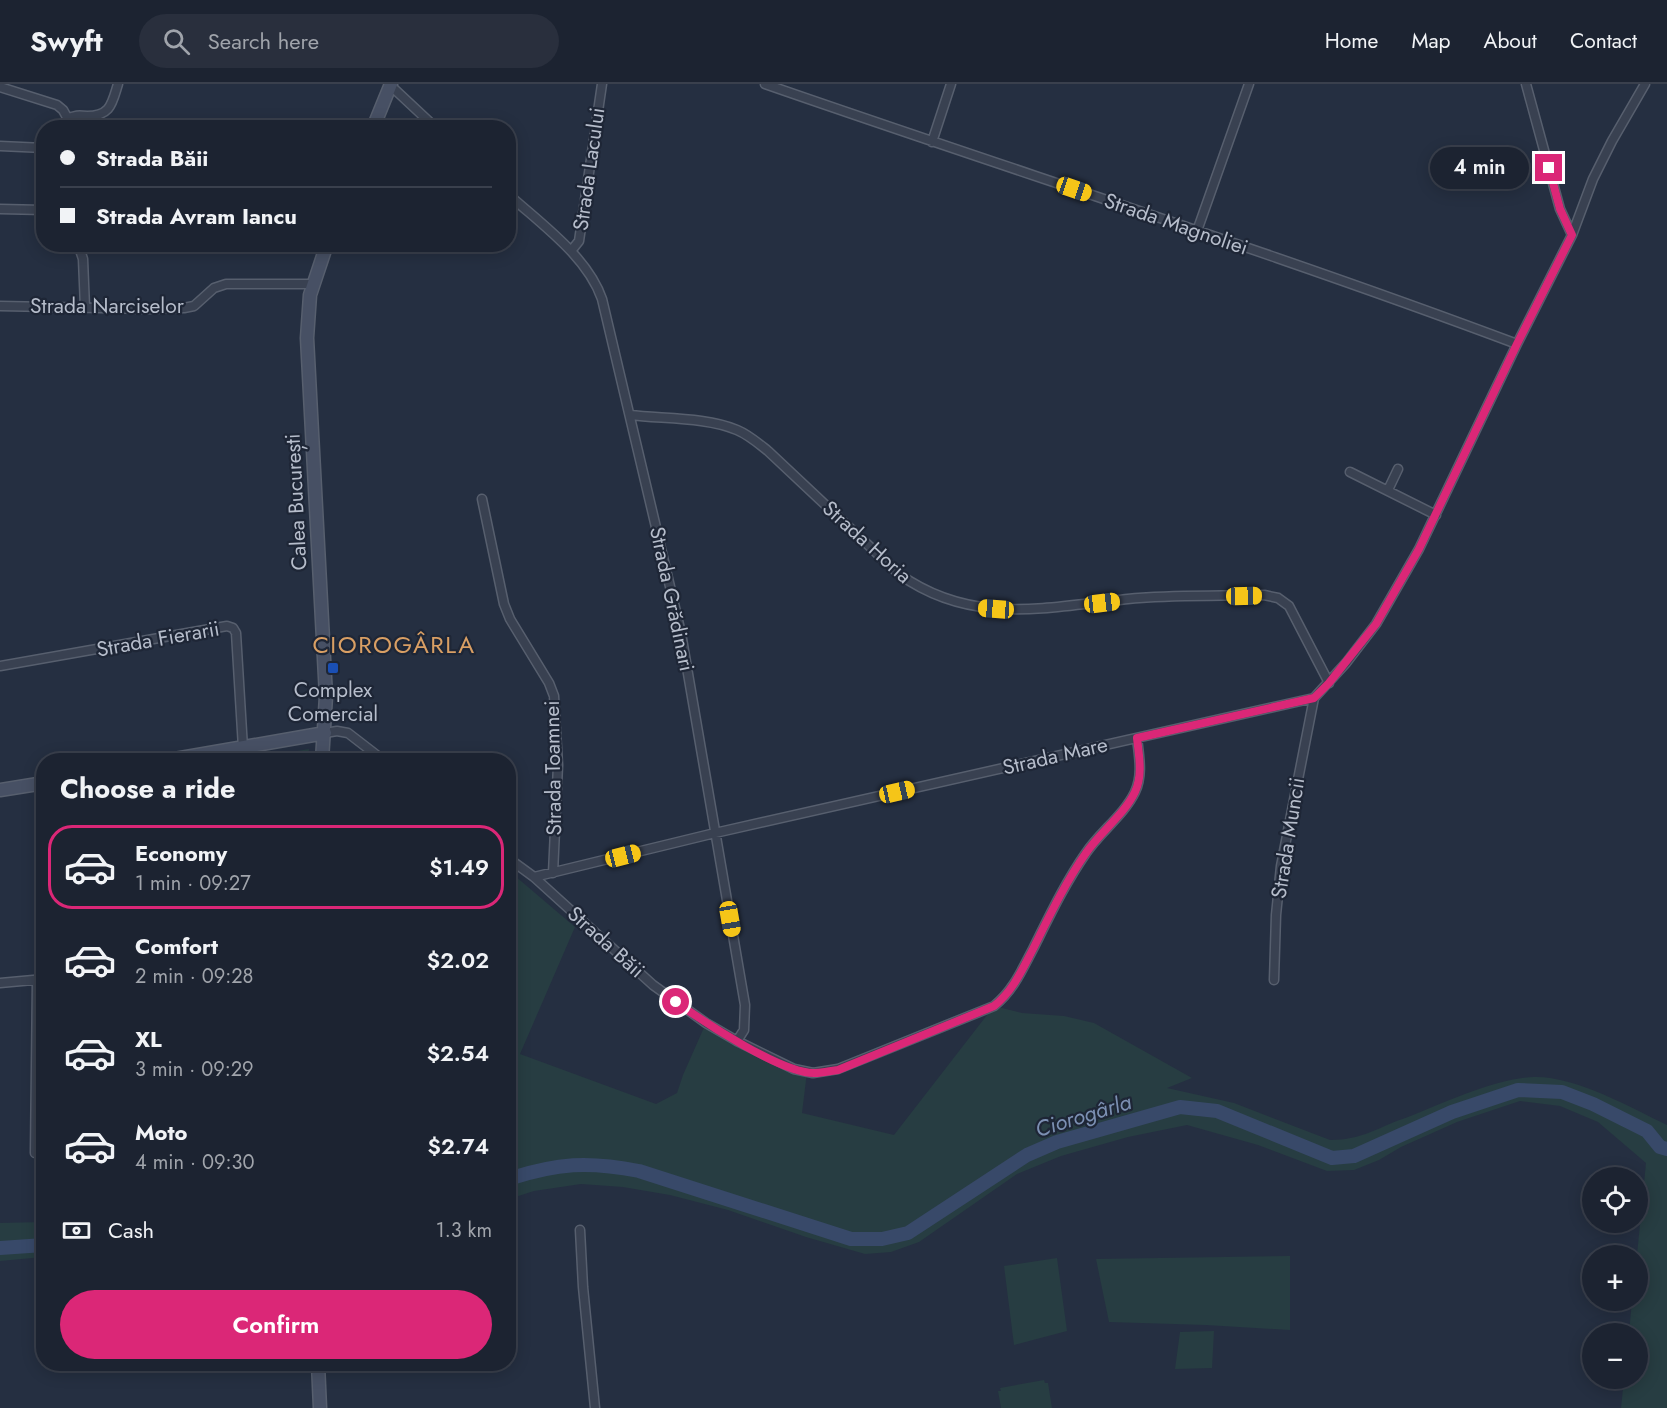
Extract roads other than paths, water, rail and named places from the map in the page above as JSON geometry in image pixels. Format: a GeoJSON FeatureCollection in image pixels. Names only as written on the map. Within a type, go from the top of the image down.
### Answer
{"type":"FeatureCollection","features":[{"type":"Feature","properties":{"kind":"main road"},"geometry":{"type":"LineString","coordinates":[[376,120],[391,85]]}},
{"type":"Feature","properties":{"kind":"main road","name":"Calea București"},"geometry":{"type":"LineString","coordinates":[[323,753],[326,696],[307,338],[313,284],[324,252]]}},
{"type":"Feature","properties":{"kind":"main road"},"geometry":{"type":"LineString","coordinates":[[212,753],[325,733]]}},
{"type":"Feature","properties":{"kind":"main road"},"geometry":{"type":"LineString","coordinates":[[0,790],[36,784]]}},
{"type":"Feature","properties":{"kind":"main road"},"geometry":{"type":"LineString","coordinates":[[318,1371],[320,1408]]}},
{"type":"Feature","properties":{"kind":"street"},"geometry":{"type":"LineString","coordinates":[[70,120],[77,115],[100,115],[108,110],[118,84]]}},
{"type":"Feature","properties":{"kind":"street","name":"Strada Lacului"},"geometry":{"type":"LineString","coordinates":[[571,251],[579,241],[602,84]]}},
{"type":"Feature","properties":{"kind":"street","name":"Strada Magnoliei"},"geometry":{"type":"LineString","coordinates":[[765,84],[1197,231],[1517,344]]}},
{"type":"Feature","properties":{"kind":"street"},"geometry":{"type":"LineString","coordinates":[[932,142],[951,84]]}},
{"type":"Feature","properties":{"kind":"street"},"geometry":{"type":"LineString","coordinates":[[1197,231],[1249,84]]}},
{"type":"Feature","properties":{"kind":"street"},"geometry":{"type":"LineString","coordinates":[[1526,84],[1560,209],[1572,235]]}},
{"type":"Feature","properties":{"kind":"street"},"geometry":{"type":"LineString","coordinates":[[1314,698],[1329,683],[1376,624],[1397,589],[1436,515],[1517,344],[1572,235],[1593,179],[1607,150],[1645,84]]}},
{"type":"Feature","properties":{"kind":"street"},"geometry":{"type":"LineString","coordinates":[[391,85],[428,120]]}},
{"type":"Feature","properties":{"kind":"street"},"geometry":{"type":"LineString","coordinates":[[0,87],[57,105],[63,110],[65,120]]}},
{"type":"Feature","properties":{"kind":"street"},"geometry":{"type":"LineString","coordinates":[[0,146],[36,148]]}},
{"type":"Feature","properties":{"kind":"street","name":"Strada Grădinari"},"geometry":{"type":"LineString","coordinates":[[516,201],[571,251],[586,267],[598,287],[681,633],[745,1005],[744,1030],[737,1041]]}},
{"type":"Feature","properties":{"kind":"street"},"geometry":{"type":"LineString","coordinates":[[0,209],[36,210]]}},
{"type":"Feature","properties":{"kind":"street"},"geometry":{"type":"LineString","coordinates":[[80,252],[85,308]]}},
{"type":"Feature","properties":{"kind":"street","name":"Strada Narciselor"},"geometry":{"type":"LineString","coordinates":[[0,306],[183,308],[194,306],[214,288],[226,284],[313,284]]}},
{"type":"Feature","properties":{"kind":"street","name":"Strada Horia"},"geometry":{"type":"LineString","coordinates":[[630,416],[714,423],[733,428],[746,435],[768,451],[899,574],[924,590],[955,603],[974,607],[1017,609],[1066,607],[1166,597],[1264,595],[1278,598],[1289,606],[1329,683]]}},
{"type":"Feature","properties":{"kind":"street"},"geometry":{"type":"LineString","coordinates":[[1388,490],[1398,469]]}},
{"type":"Feature","properties":{"kind":"street"},"geometry":{"type":"LineString","coordinates":[[1350,472],[1436,515]]}},
{"type":"Feature","properties":{"kind":"street","name":"Strada Toamnei"},"geometry":{"type":"LineString","coordinates":[[482,499],[504,604],[515,628],[549,683],[554,696],[558,765],[554,873]]}},
{"type":"Feature","properties":{"kind":"street","name":"Strada Fierarii"},"geometry":{"type":"LineString","coordinates":[[0,666],[230,627],[236,633],[243,748]]}},
{"type":"Feature","properties":{"kind":"street","name":"Strada Mare"},"geometry":{"type":"LineString","coordinates":[[534,878],[715,833],[1314,698]]}},
{"type":"Feature","properties":{"kind":"street","name":"Strada Muncii"},"geometry":{"type":"LineString","coordinates":[[1275,980],[1276,915],[1281,866],[1314,698]]}},
{"type":"Feature","properties":{"kind":"street"},"geometry":{"type":"LineString","coordinates":[[325,733],[337,730],[348,733],[374,753]]}},
{"type":"Feature","properties":{"kind":"street","name":"Strada Băii"},"geometry":{"type":"LineString","coordinates":[[516,864],[654,985],[701,1020],[794,1069],[813,1073],[838,1070],[994,1006],[1002,1000],[1020,974],[1086,852],[1135,792],[1140,779],[1137,738]]}},
{"type":"Feature","properties":{"kind":"street"},"geometry":{"type":"LineString","coordinates":[[0,983],[36,979]]}},
{"type":"Feature","properties":{"kind":"street"},"geometry":{"type":"LineString","coordinates":[[35,1153],[36,1118]]}},
{"type":"Feature","properties":{"kind":"street"},"geometry":{"type":"LineString","coordinates":[[580,1230],[583,1296],[595,1408]]}},
{"type":"Feature","properties":{"kind":"waterway","name":"Ciorogârla"},"geometry":{"type":"LineString","coordinates":[[516,1177],[573,1165],[604,1166],[639,1171],[851,1239],[882,1239],[908,1233],[1027,1155],[1057,1142],[1180,1107],[1217,1111],[1332,1158],[1354,1156],[1452,1112],[1518,1090],[1562,1092],[1593,1104],[1647,1131],[1660,1147],[1667,1149]]}},
{"type":"Feature","properties":{"kind":"waterway","name":"Ciorogârla"},"geometry":{"type":"LineString","coordinates":[[0,1248],[36,1246]]}},
{"type":"Feature","properties":{"kind":"place","name":"Complex Comercial"},"geometry":{"type":"Point","coordinates":[333,668]}},
{"type":"Feature","properties":{"kind":"district","name":"CIOROGÂRLA"},"geometry":{"type":"Point","coordinates":[394,644]}}]}
